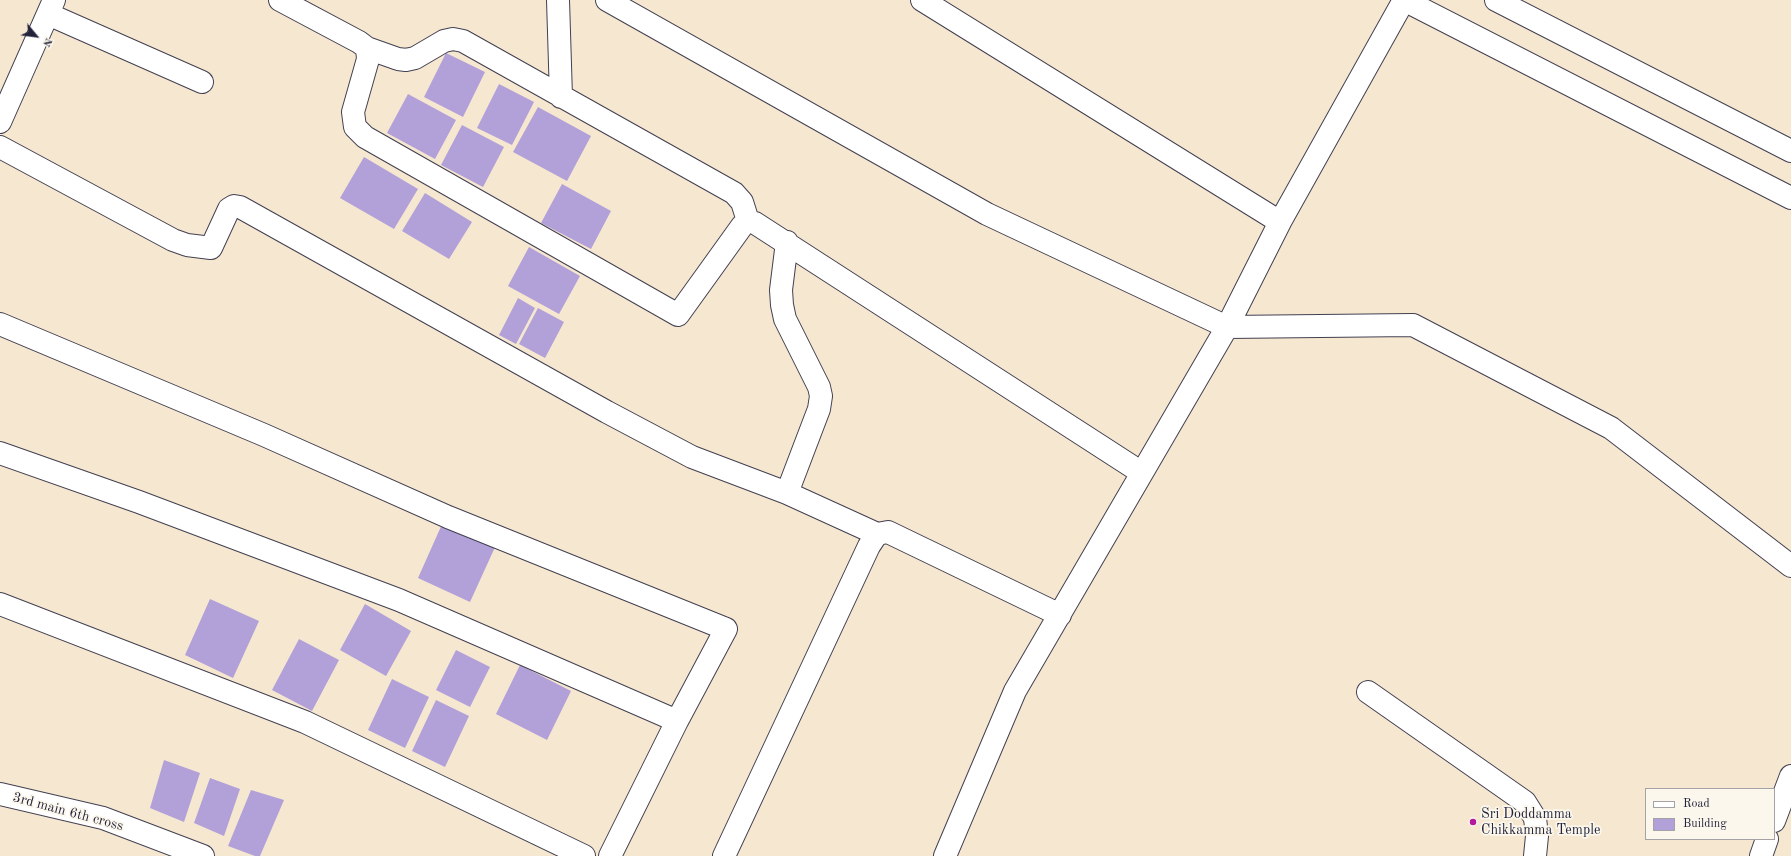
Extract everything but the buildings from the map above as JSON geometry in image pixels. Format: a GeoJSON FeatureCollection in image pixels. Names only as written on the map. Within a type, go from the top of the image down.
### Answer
{"type":"FeatureCollection","features":[{"type":"Feature","properties":{"kind":"street"},"geometry":{"type":"LineString","coordinates":[[280,0],[359,42],[367,48],[398,59],[406,60],[415,58],[444,42],[454,39],[458,40],[734,194],[742,202],[748,221]]}},
{"type":"Feature","properties":{"kind":"street"},"geometry":{"type":"LineString","coordinates":[[558,0],[561,97]]}},
{"type":"Feature","properties":{"kind":"street"},"geometry":{"type":"LineString","coordinates":[[607,0],[987,214],[1227,327],[1413,325],[1611,428],[1791,566]]}},
{"type":"Feature","properties":{"kind":"street"},"geometry":{"type":"LineString","coordinates":[[922,0],[1280,222]]}},
{"type":"Feature","properties":{"kind":"street"},"geometry":{"type":"LineString","coordinates":[[944,856],[1015,691],[1227,327],[1280,222],[1404,0],[1791,198]]}},
{"type":"Feature","properties":{"kind":"street"},"geometry":{"type":"LineString","coordinates":[[1496,0],[1791,150]]}},
{"type":"Feature","properties":{"kind":"street"},"geometry":{"type":"LineString","coordinates":[[0,122],[51,7],[202,82]]}},
{"type":"Feature","properties":{"kind":"street"},"geometry":{"type":"LineString","coordinates":[[367,48],[368,59],[353,112],[355,126],[365,137],[678,315],[742,226],[748,221]]}},
{"type":"Feature","properties":{"kind":"street"},"geometry":{"type":"LineString","coordinates":[[0,147],[173,240],[187,245],[212,248],[229,209],[234,206],[240,207],[600,408],[692,457],[787,494],[877,534],[888,532],[1060,615]]}},
{"type":"Feature","properties":{"kind":"street"},"geometry":{"type":"LineString","coordinates":[[748,221],[755,223],[787,242],[1142,473]]}},
{"type":"Feature","properties":{"kind":"street"},"geometry":{"type":"LineString","coordinates":[[787,242],[781,290],[782,305],[786,319],[819,387],[821,396],[819,408],[787,494]]}},
{"type":"Feature","properties":{"kind":"street"},"geometry":{"type":"LineString","coordinates":[[0,324],[264,435],[448,516],[726,629],[677,721],[610,856]]}},
{"type":"Feature","properties":{"kind":"street"},"geometry":{"type":"LineString","coordinates":[[0,453],[139,502],[400,600],[677,721]]}},
{"type":"Feature","properties":{"kind":"street"},"geometry":{"type":"LineString","coordinates":[[724,856],[869,546],[877,534]]}},
{"type":"Feature","properties":{"kind":"street"},"geometry":{"type":"LineString","coordinates":[[0,604],[304,722],[584,856]]}},
{"type":"Feature","properties":{"kind":"street"},"geometry":{"type":"LineString","coordinates":[[1368,692],[1526,802],[1535,818],[1537,836],[1535,856]]}},
{"type":"Feature","properties":{"kind":"street"},"geometry":{"type":"LineString","coordinates":[[1775,818],[1791,776]]}},
{"type":"Feature","properties":{"kind":"street","name":"3rd main 6th cross"},"geometry":{"type":"LineString","coordinates":[[0,794],[102,818],[203,856]]}},
{"type":"Feature","properties":{"kind":"street"},"geometry":{"type":"LineString","coordinates":[[1761,856],[1767,840]]}},
{"type":"Feature","properties":{"kind":"place","name":"Sri Doddamma Chikkamma Temple"},"geometry":{"type":"Point","coordinates":[1473,822]}}]}
